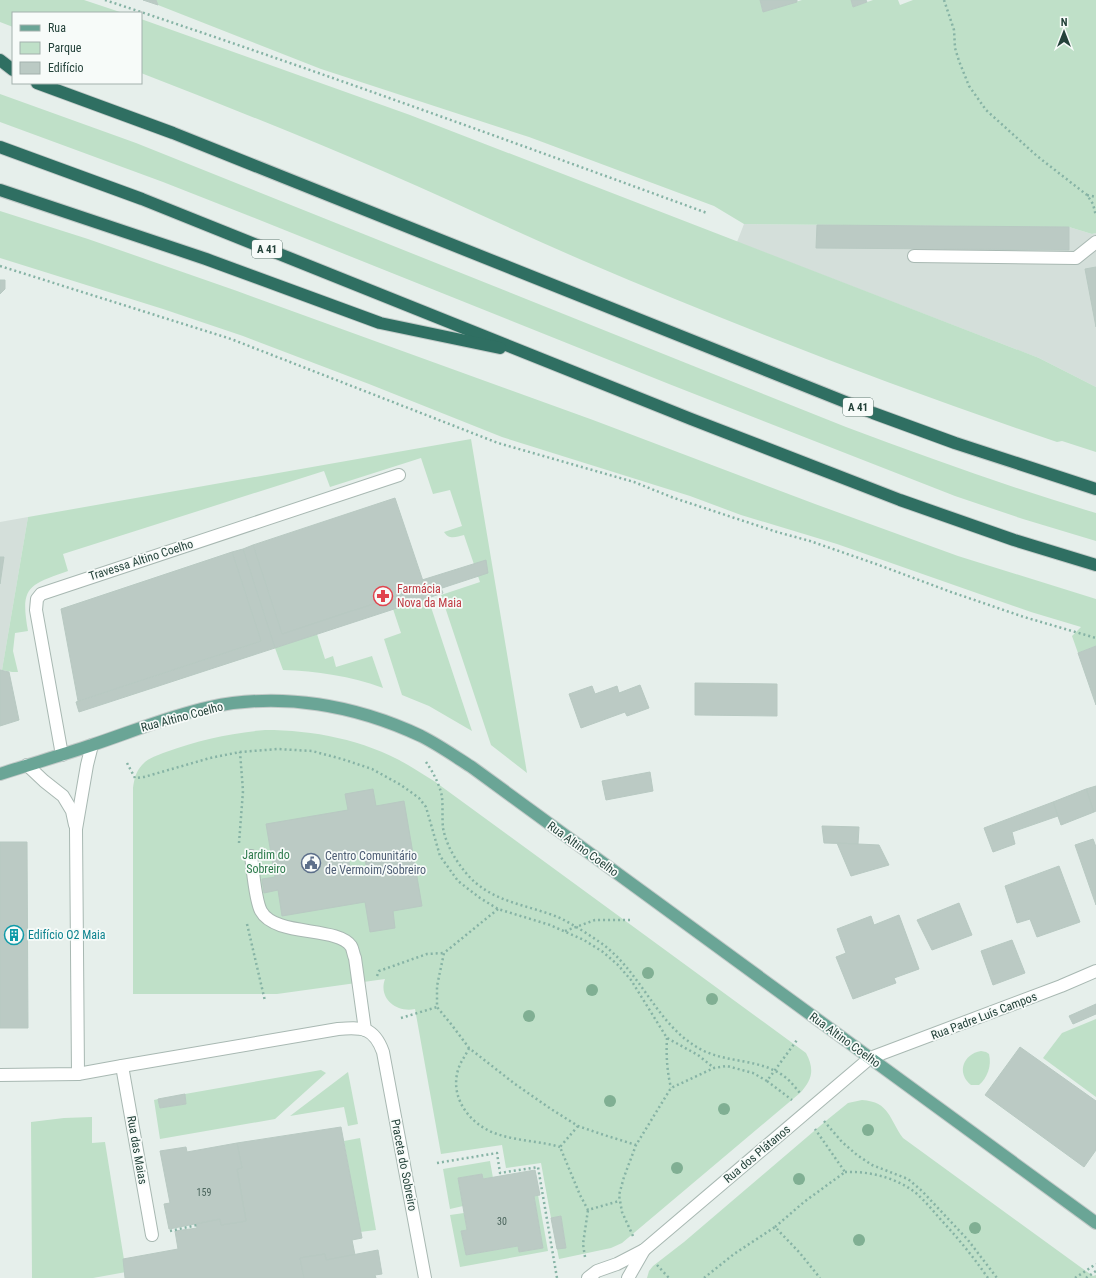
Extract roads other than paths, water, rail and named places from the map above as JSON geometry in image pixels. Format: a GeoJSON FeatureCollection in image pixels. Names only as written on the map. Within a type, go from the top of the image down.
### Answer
{"type":"FeatureCollection","features":[{"type":"Feature","properties":{"kind":"highway"},"geometry":{"type":"LineString","coordinates":[[0,60],[12,69]]}},
{"type":"Feature","properties":{"kind":"highway"},"geometry":{"type":"LineString","coordinates":[[0,70],[12,75]]}},
{"type":"Feature","properties":{"kind":"highway","name":"A 41"},"geometry":{"type":"LineString","coordinates":[[40,84],[180,136],[873,413],[955,443],[1096,489]]}},
{"type":"Feature","properties":{"kind":"highway","name":"A 41"},"geometry":{"type":"LineString","coordinates":[[0,147],[142,199],[720,431],[900,500],[1014,540],[1096,565]]}},
{"type":"Feature","properties":{"kind":"highway"},"geometry":{"type":"LineString","coordinates":[[0,190],[206,259],[380,322],[533,355]]}},
{"type":"Feature","properties":{"kind":"main road","name":"Rua Altino Coelho"},"geometry":{"type":"LineString","coordinates":[[0,774],[62,755],[163,720],[209,707],[280,701],[334,706],[366,714],[395,725],[423,737],[472,768],[1096,1223]]}},
{"type":"Feature","properties":{"kind":"street"},"geometry":{"type":"LineString","coordinates":[[914,256],[1076,258],[1096,242]]}},
{"type":"Feature","properties":{"kind":"street","name":"Travessa Altino Coelho"},"geometry":{"type":"LineString","coordinates":[[62,755],[36,610],[37,599],[40,594],[399,475]]}},
{"type":"Feature","properties":{"kind":"street"},"geometry":{"type":"LineString","coordinates":[[78,1074],[76,829],[92,745]]}},
{"type":"Feature","properties":{"kind":"street"},"geometry":{"type":"LineString","coordinates":[[27,765],[63,796],[72,812],[76,829]]}},
{"type":"Feature","properties":{"kind":"street"},"geometry":{"type":"LineString","coordinates":[[0,1075],[78,1074],[338,1029],[357,1028],[366,1030],[355,958],[351,947],[345,940],[275,923],[266,917],[260,910],[251,856]]}},
{"type":"Feature","properties":{"kind":"street","name":"Rua Padre Luís Campos"},"geometry":{"type":"LineString","coordinates":[[870,1058],[1054,989],[1096,971]]}},
{"type":"Feature","properties":{"kind":"street","name":"Praceta do Sobreiro"},"geometry":{"type":"LineString","coordinates":[[366,1030],[379,1041],[383,1052],[425,1278]]}},
{"type":"Feature","properties":{"kind":"street","name":"Rua dos Plátanos"},"geometry":{"type":"LineString","coordinates":[[588,1278],[597,1271],[617,1264],[644,1250],[870,1058]]}},
{"type":"Feature","properties":{"kind":"street","name":"Rua das Maias"},"geometry":{"type":"LineString","coordinates":[[122,1066],[152,1235]]}},
{"type":"Feature","properties":{"kind":"street","name":"Rua dos Plátanos"},"geometry":{"type":"LineString","coordinates":[[628,1278],[644,1250]]}},
{"type":"Feature","properties":{"kind":"place","name":"Farmácia Nova da Maia"},"geometry":{"type":"Point","coordinates":[383,596]}},
{"type":"Feature","properties":{"kind":"place","name":"Centro Comunitário de Vermoim/Sobreiro"},"geometry":{"type":"Point","coordinates":[311,863]}},
{"type":"Feature","properties":{"kind":"place","name":"Edifício O2 Maia"},"geometry":{"type":"Point","coordinates":[14,935]}},
{"type":"Feature","properties":{"kind":"park label","name":"Jardim do Sobreiro"},"geometry":{"type":"Point","coordinates":[266,862]}}]}
